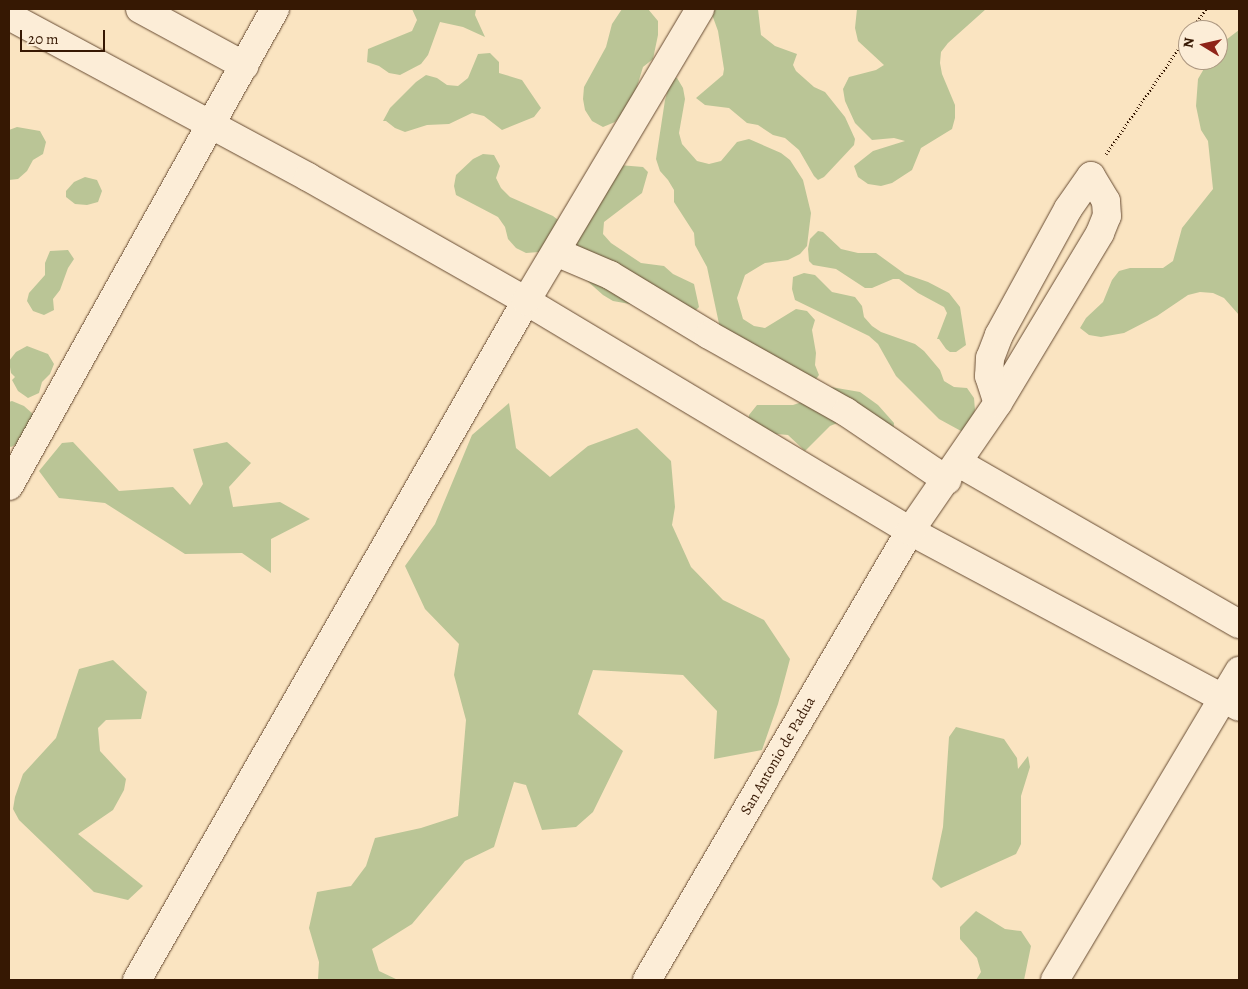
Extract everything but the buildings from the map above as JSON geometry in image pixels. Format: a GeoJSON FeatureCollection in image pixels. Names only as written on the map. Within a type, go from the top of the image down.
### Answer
{"type":"FeatureCollection","features":[{"type":"Feature","properties":{"kind":"street"},"geometry":{"type":"LineString","coordinates":[[140,9],[245,66]]}},
{"type":"Feature","properties":{"kind":"street"},"geometry":{"type":"LineString","coordinates":[[9,486],[276,9]]}},
{"type":"Feature","properties":{"kind":"street"},"geometry":{"type":"LineString","coordinates":[[137,980],[526,302],[700,9]]}},
{"type":"Feature","properties":{"kind":"street"},"geometry":{"type":"LineString","coordinates":[[9,16],[308,177],[526,302],[910,531],[1231,703]]}},
{"type":"Feature","properties":{"kind":"street"},"geometry":{"type":"LineString","coordinates":[[998,403],[990,376],[990,358],[999,335],[1068,209],[1091,176]]}},
{"type":"Feature","properties":{"kind":"street","name":"San Antonio de Padua"},"geometry":{"type":"LineString","coordinates":[[647,980],[910,531],[953,472],[998,403],[1100,233],[1107,216],[1106,201],[1091,176]]}},
{"type":"Feature","properties":{"kind":"street"},"geometry":{"type":"LineString","coordinates":[[556,252],[610,275],[710,335],[953,472],[1239,624]]}},
{"type":"Feature","properties":{"kind":"street"},"geometry":{"type":"LineString","coordinates":[[1055,980],[1231,703],[1239,671]]}},
{"type":"Feature","properties":{"kind":"path"},"geometry":{"type":"LineString","coordinates":[[1198,20],[1206,9]]}},
{"type":"Feature","properties":{"kind":"path"},"geometry":{"type":"LineString","coordinates":[[1091,176],[1178,50]]}},
{"type":"Feature","properties":{"kind":"green space"},"geometry":{"type":"Polygon","coordinates":[[[412,9],[476,9],[475,15],[485,37],[463,27],[440,22],[428,55],[421,64],[400,75],[389,73],[379,66],[367,62],[368,49],[412,31],[417,20],[412,9]]]}},
{"type":"Feature","properties":{"kind":"green space"},"geometry":{"type":"Polygon","coordinates":[[[622,9],[648,9],[658,21],[658,35],[653,59],[643,67],[632,103],[615,122],[603,127],[592,121],[585,110],[583,99],[584,87],[606,47],[612,24],[622,9]]]}},
{"type":"Feature","properties":{"kind":"green space"},"geometry":{"type":"Polygon","coordinates":[[[710,9],[758,9],[761,35],[775,46],[797,54],[793,65],[796,71],[814,87],[825,92],[845,117],[855,139],[854,145],[824,177],[818,180],[814,176],[799,150],[785,138],[773,135],[758,125],[747,123],[729,108],[705,105],[696,98],[723,75],[724,69],[718,31],[710,9]]]}},
{"type":"Feature","properties":{"kind":"green space"},"geometry":{"type":"Polygon","coordinates":[[[857,9],[986,9],[948,43],[941,52],[942,74],[955,105],[955,118],[952,129],[921,148],[912,170],[892,183],[881,186],[868,184],[858,177],[854,166],[873,151],[905,141],[894,138],[872,140],[855,123],[845,101],[843,89],[849,77],[876,70],[884,65],[858,41],[855,28],[857,9]]]}},
{"type":"Feature","properties":{"kind":"green space"},"geometry":{"type":"Polygon","coordinates":[[[1239,30],[1239,315],[1224,298],[1213,293],[1200,292],[1188,295],[1157,316],[1124,333],[1101,337],[1089,335],[1080,328],[1086,318],[1103,302],[1112,280],[1119,271],[1130,268],[1163,268],[1173,261],[1182,228],[1213,189],[1208,141],[1201,130],[1196,106],[1198,79],[1203,70],[1228,70],[1228,38],[1239,30]]]}},
{"type":"Feature","properties":{"kind":"green space"},"geometry":{"type":"Polygon","coordinates":[[[490,53],[499,62],[499,73],[522,80],[541,108],[534,117],[502,130],[484,116],[472,113],[449,124],[427,125],[405,132],[383,121],[390,108],[416,82],[426,75],[437,78],[447,85],[458,86],[468,78],[478,54],[490,53]]]}},
{"type":"Feature","properties":{"kind":"green space"},"geometry":{"type":"Polygon","coordinates":[[[672,76],[677,78],[683,88],[685,99],[679,133],[682,144],[697,161],[709,164],[721,161],[737,142],[749,139],[781,153],[790,160],[803,180],[811,213],[807,246],[800,254],[788,260],[765,263],[745,275],[737,298],[743,319],[754,326],[765,328],[796,309],[807,311],[815,320],[812,330],[816,353],[815,365],[819,375],[813,383],[722,338],[707,267],[695,245],[694,233],[674,202],[674,190],[660,171],[656,159],[665,100],[672,76]]]}},
{"type":"Feature","properties":{"kind":"green space"},"geometry":{"type":"Polygon","coordinates":[[[17,127],[40,131],[46,142],[43,154],[33,160],[27,171],[18,179],[9,180],[9,130],[17,127]]]}},
{"type":"Feature","properties":{"kind":"green space"},"geometry":{"type":"Polygon","coordinates":[[[483,154],[494,155],[500,166],[496,178],[501,188],[510,197],[553,216],[562,223],[539,252],[526,253],[516,248],[508,239],[505,227],[498,217],[456,195],[454,186],[456,175],[473,159],[483,154]]]}},
{"type":"Feature","properties":{"kind":"green space"},"geometry":{"type":"Polygon","coordinates":[[[619,165],[643,167],[648,172],[642,193],[604,222],[603,234],[611,243],[641,263],[664,266],[673,274],[694,284],[699,307],[691,315],[613,301],[585,279],[572,244],[619,165]]]}},
{"type":"Feature","properties":{"kind":"green space"},"geometry":{"type":"Polygon","coordinates":[[[85,177],[97,180],[102,191],[98,202],[87,205],[75,204],[66,197],[66,191],[74,182],[85,177]]]}},
{"type":"Feature","properties":{"kind":"green space"},"geometry":{"type":"Polygon","coordinates":[[[818,231],[823,232],[841,249],[858,253],[876,253],[905,274],[928,282],[949,293],[960,307],[966,345],[956,352],[950,352],[946,349],[937,339],[947,313],[944,307],[918,293],[899,279],[893,279],[872,288],[865,288],[836,269],[813,265],[809,261],[808,249],[810,239],[818,231]]]}},
{"type":"Feature","properties":{"kind":"green space"},"geometry":{"type":"Polygon","coordinates":[[[68,250],[74,259],[68,268],[60,290],[53,299],[54,310],[44,315],[33,311],[27,301],[29,293],[45,275],[45,263],[50,251],[68,250]]]}},
{"type":"Feature","properties":{"kind":"green space"},"geometry":{"type":"Polygon","coordinates":[[[804,273],[815,275],[832,292],[855,297],[862,306],[864,317],[872,326],[881,332],[915,344],[924,351],[940,370],[944,381],[954,387],[967,388],[974,398],[975,410],[971,427],[961,431],[939,419],[896,376],[878,344],[869,336],[795,300],[792,289],[793,277],[804,273]]]}},
{"type":"Feature","properties":{"kind":"green space"},"geometry":{"type":"Polygon","coordinates":[[[27,346],[48,354],[54,364],[50,374],[42,382],[39,393],[28,398],[18,391],[12,380],[15,377],[11,373],[9,361],[16,352],[27,346]]]}},
{"type":"Feature","properties":{"kind":"green space"},"geometry":{"type":"Polygon","coordinates":[[[825,386],[860,392],[878,405],[894,423],[893,435],[840,422],[830,426],[805,451],[788,435],[777,434],[767,438],[748,424],[749,415],[757,405],[793,405],[805,401],[825,386]]]}},
{"type":"Feature","properties":{"kind":"green space"},"geometry":{"type":"Polygon","coordinates":[[[12,401],[24,406],[33,414],[36,425],[21,442],[11,447],[9,446],[9,402],[12,401]]]}},
{"type":"Feature","properties":{"kind":"green space"},"geometry":{"type":"Polygon","coordinates":[[[509,403],[516,448],[550,477],[588,446],[637,428],[671,461],[675,507],[672,525],[691,567],[723,600],[764,620],[790,659],[778,704],[762,750],[714,759],[717,711],[683,675],[593,670],[578,714],[623,751],[593,812],[576,827],[542,830],[526,785],[514,782],[494,847],[465,861],[412,924],[372,949],[379,971],[398,980],[318,980],[319,962],[309,928],[317,892],[351,886],[366,866],[375,838],[421,828],[458,816],[466,720],[454,675],[459,644],[425,609],[405,566],[435,524],[472,435],[509,403]]]}},
{"type":"Feature","properties":{"kind":"green space"},"geometry":{"type":"Polygon","coordinates":[[[73,442],[119,491],[173,487],[190,505],[203,484],[193,449],[227,442],[251,463],[229,487],[233,507],[280,502],[310,519],[271,539],[271,573],[242,553],[185,554],[105,503],[59,498],[39,471],[62,443],[73,442]]]}},
{"type":"Feature","properties":{"kind":"green space"},"geometry":{"type":"Polygon","coordinates":[[[113,660],[147,692],[141,719],[106,720],[98,728],[100,751],[126,779],[124,790],[113,810],[78,834],[143,886],[128,900],[94,892],[19,820],[13,809],[23,774],[56,738],[79,669],[113,660]]]}},
{"type":"Feature","properties":{"kind":"green space"},"geometry":{"type":"Polygon","coordinates":[[[956,727],[1004,739],[1017,758],[1018,769],[1028,756],[1030,767],[1021,796],[1021,844],[1016,854],[941,888],[932,879],[943,827],[949,737],[956,727]]]}},
{"type":"Feature","properties":{"kind":"green space"},"geometry":{"type":"Polygon","coordinates":[[[976,911],[1005,929],[1021,931],[1031,946],[1024,980],[976,980],[981,972],[977,958],[960,939],[960,927],[976,911]]]}}]}
